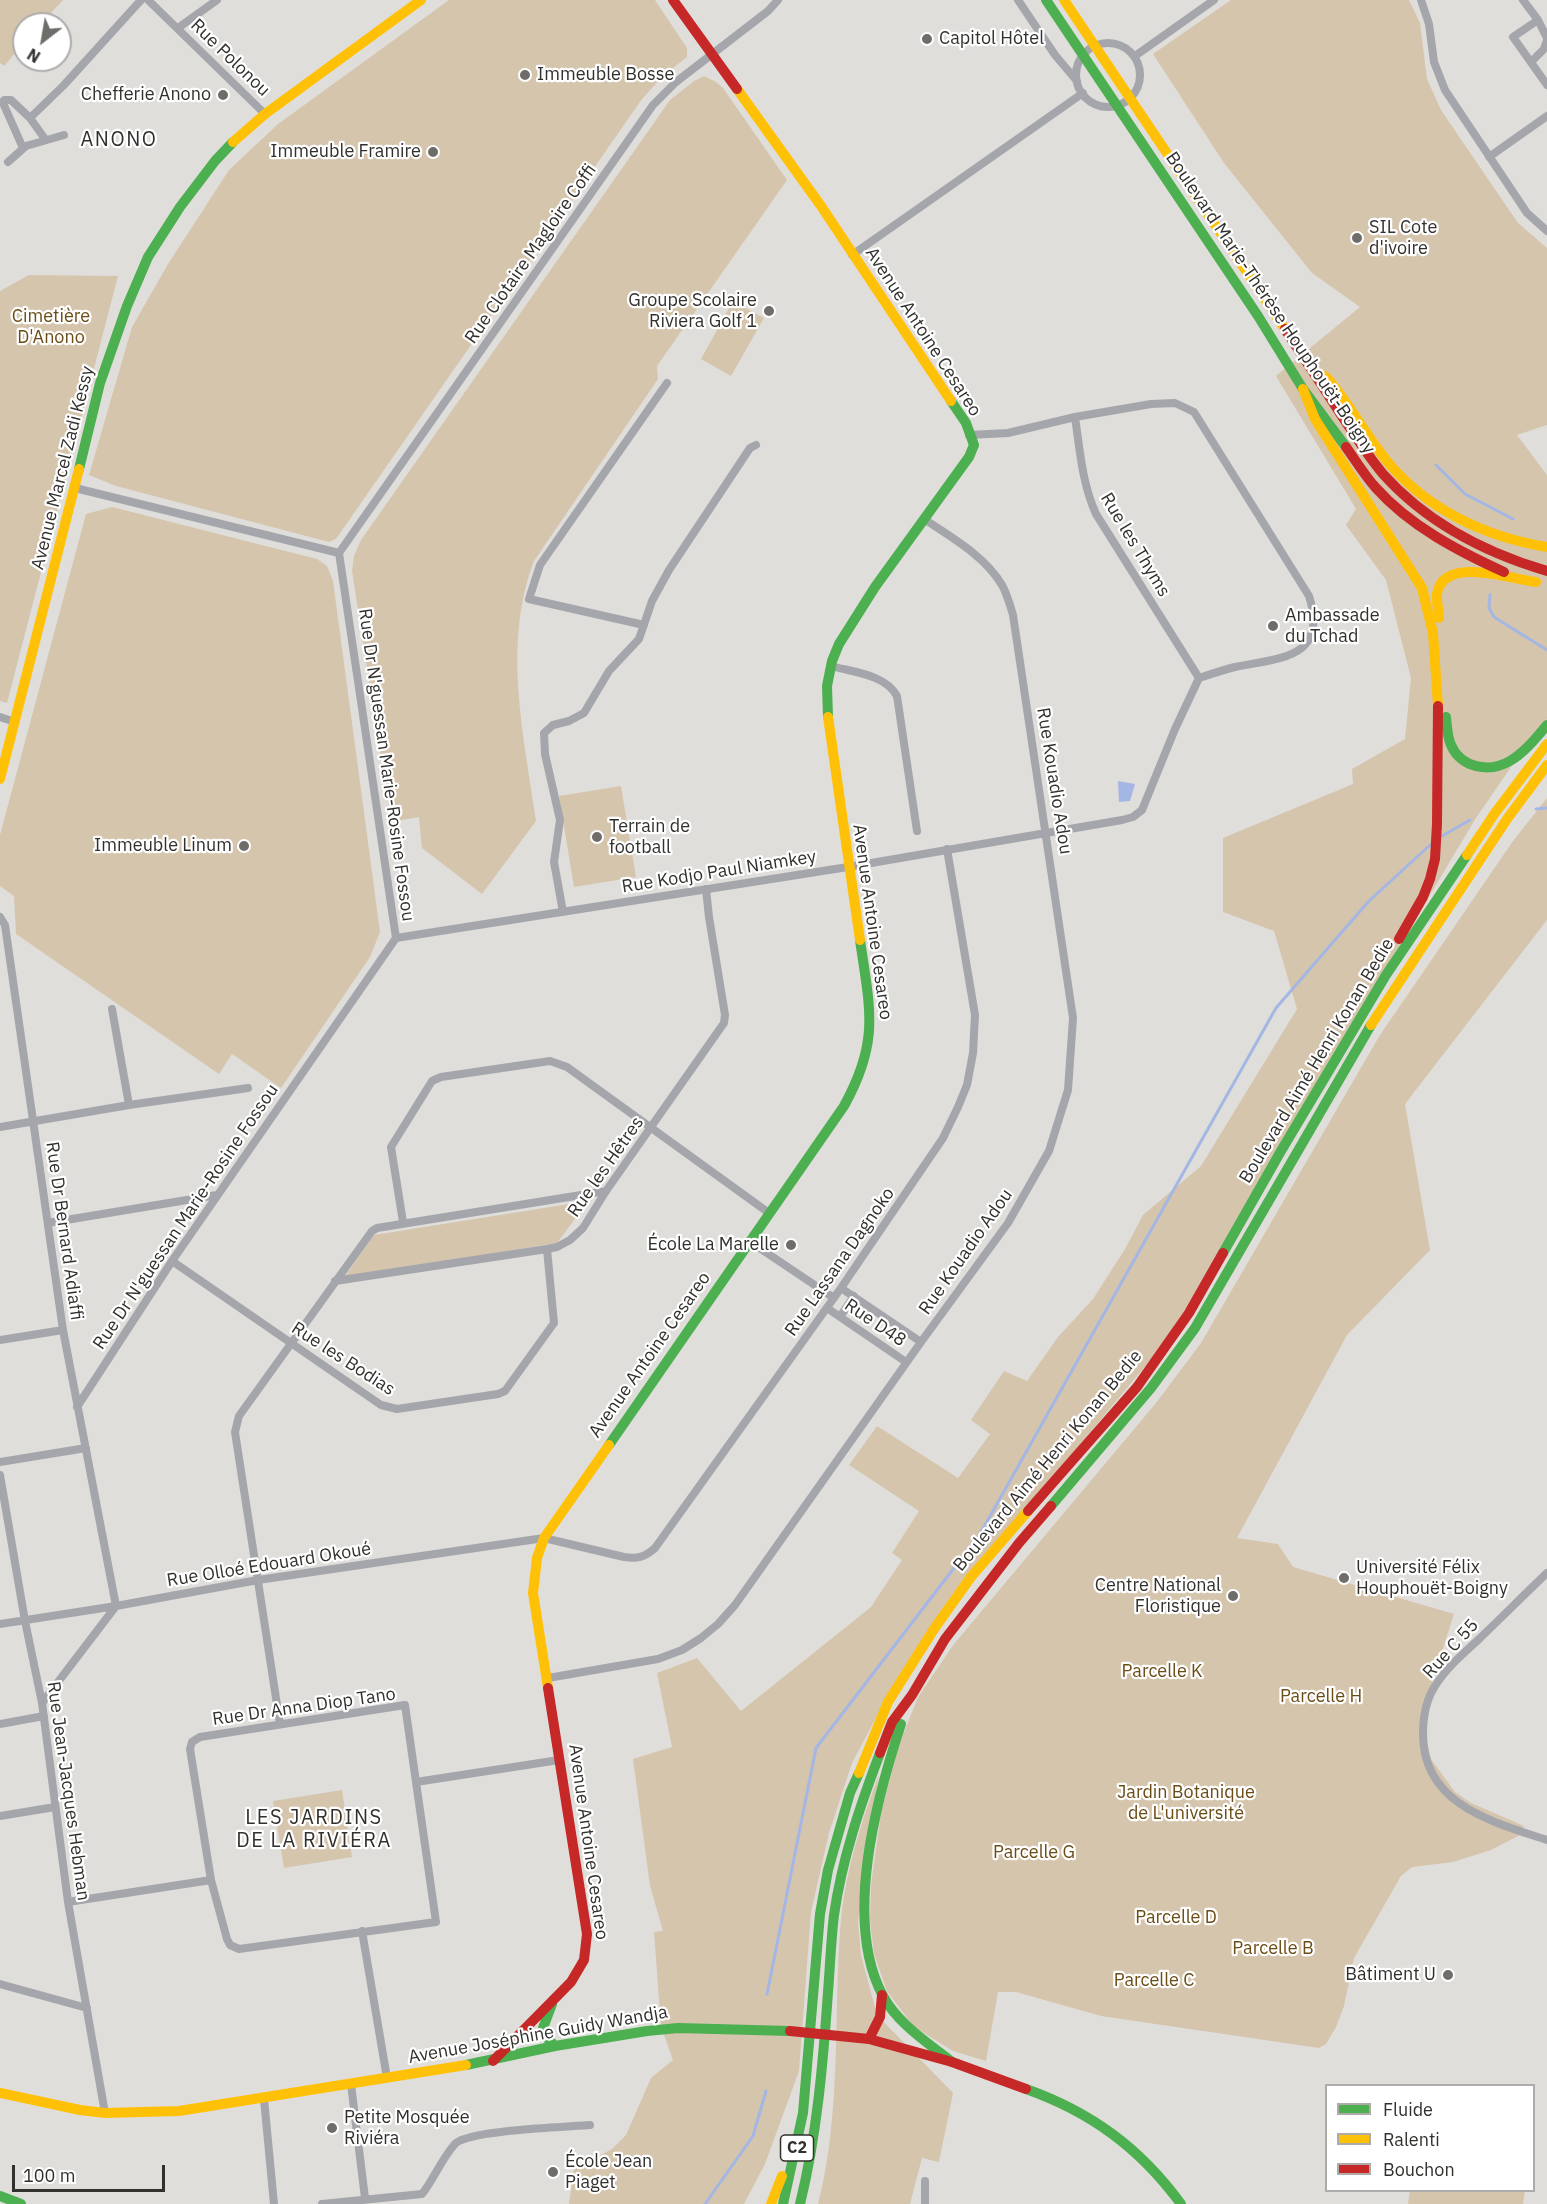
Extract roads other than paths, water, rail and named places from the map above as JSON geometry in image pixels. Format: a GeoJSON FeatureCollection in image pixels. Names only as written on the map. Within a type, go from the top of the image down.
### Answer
{"type":"FeatureCollection","features":[{"type":"Feature","properties":{"kind":"main road","name":"Avenue Antoine Cesareo"},"geometry":{"type":"LineString","coordinates":[[493,2061],[571,1982],[587,1950],[548,1678],[533,1593],[533,1573],[537,1553],[544,1538],[844,1106],[861,1076],[870,1032],[869,1003],[827,709],[827,686],[839,644],[850,624],[969,457],[974,445],[966,423],[814,196],[673,0]]}},
{"type":"Feature","properties":{"kind":"main road","name":"Boulevard Marie-Thérèse Houphouët-Boigny"},"geometry":{"type":"LineString","coordinates":[[1046,0],[1252,307],[1303,389],[1375,487],[1397,509],[1420,526],[1471,557],[1499,570],[1542,583]]}},
{"type":"Feature","properties":{"kind":"main road","name":"Boulevard Marie-Thérèse Houphouët-Boigny"},"geometry":{"type":"LineString","coordinates":[[1064,0],[1360,443],[1384,475],[1405,495],[1456,533],[1493,554],[1547,571]]}},
{"type":"Feature","properties":{"kind":"main road","name":"Avenue Marcel Zadi Kessy"},"geometry":{"type":"LineString","coordinates":[[0,779],[75,488],[99,383],[127,306],[148,257],[180,207],[215,161],[265,114],[415,1]]}},
{"type":"Feature","properties":{"kind":"main road"},"geometry":{"type":"LineString","coordinates":[[1313,371],[1329,380],[1361,427],[1394,468],[1432,503],[1465,523],[1493,536],[1547,547]]}},
{"type":"Feature","properties":{"kind":"main road"},"geometry":{"type":"LineString","coordinates":[[1303,389],[1318,425],[1417,580],[1430,608],[1434,631],[1437,702],[1436,846],[1430,881],[1394,949],[1388,962],[1386,975]]}},
{"type":"Feature","properties":{"kind":"main road"},"geometry":{"type":"LineString","coordinates":[[1542,583],[1472,571],[1460,572],[1442,584],[1437,593],[1448,737],[1453,750],[1459,757],[1476,767],[1486,768],[1500,765],[1525,751],[1547,725]]}},
{"type":"Feature","properties":{"kind":"main road","name":"Boulevard Aimé Henri Konan Bedie"},"geometry":{"type":"LineString","coordinates":[[783,2204],[799,2136],[820,1914],[828,1869],[850,1793],[888,1702],[970,1577],[1137,1387],[1189,1313],[1281,1151],[1386,975],[1495,813],[1547,744]]}},
{"type":"Feature","properties":{"kind":"main road","name":"Boulevard Aimé Henri Konan Bedie"},"geometry":{"type":"LineString","coordinates":[[800,2204],[814,2133],[822,2070],[834,1916],[842,1870],[865,1793],[892,1722],[912,1695],[952,1630],[1019,1543],[1151,1388],[1195,1328],[1372,1023],[1508,819],[1547,765]]}},
{"type":"Feature","properties":{"kind":"main road"},"geometry":{"type":"LineString","coordinates":[[912,1695],[893,1746],[875,1813],[866,1884],[864,1922],[869,1954],[882,1995],[910,2029],[952,2062]]}},
{"type":"Feature","properties":{"kind":"main road"},"geometry":{"type":"LineString","coordinates":[[869,2039],[880,2017],[882,1995]]}},
{"type":"Feature","properties":{"kind":"main road"},"geometry":{"type":"LineString","coordinates":[[555,2046],[547,2038],[543,2028],[546,2016],[556,1997]]}},
{"type":"Feature","properties":{"kind":"main road","name":"Avenue Joséphine Guidy Wandja"},"geometry":{"type":"LineString","coordinates":[[0,2093],[105,2113],[179,2111],[493,2061],[555,2046],[678,2028],[791,2031],[834,2035],[869,2039],[952,2062],[1038,2093],[1083,2114],[1124,2141],[1162,2178],[1181,2204]]}},
{"type":"Feature","properties":{"kind":"main road"},"geometry":{"type":"LineString","coordinates":[[771,2204],[784,2167],[804,2091]]}},
{"type":"Feature","properties":{"kind":"main road"},"geometry":{"type":"LineString","coordinates":[[0,2196],[21,2204]]}},
{"type":"Feature","properties":{"kind":"street"},"geometry":{"type":"LineString","coordinates":[[30,118],[64,86],[141,0]]}},
{"type":"Feature","properties":{"kind":"street","name":"Rue Polonou"},"geometry":{"type":"LineString","coordinates":[[148,0],[265,114]]}},
{"type":"Feature","properties":{"kind":"street"},"geometry":{"type":"LineString","coordinates":[[178,28],[217,0]]}},
{"type":"Feature","properties":{"kind":"street","name":"Rue Clotaire Magloire Coffi"},"geometry":{"type":"LineString","coordinates":[[339,553],[653,105],[663,93],[760,18],[778,0]]}},
{"type":"Feature","properties":{"kind":"street"},"geometry":{"type":"LineString","coordinates":[[1018,0],[1089,100],[1098,105],[1117,106],[1131,98],[1139,85],[1140,70],[1135,56],[1127,49],[1117,44],[1106,43],[1096,45],[1083,55],[1077,68],[1077,81]]}},
{"type":"Feature","properties":{"kind":"street"},"geometry":{"type":"LineString","coordinates":[[1135,56],[1214,0]]}},
{"type":"Feature","properties":{"kind":"street"},"geometry":{"type":"LineString","coordinates":[[1421,0],[1429,24],[1437,73],[1453,104],[1527,213],[1547,231]]}},
{"type":"Feature","properties":{"kind":"street"},"geometry":{"type":"LineString","coordinates":[[1523,0],[1546,32],[1547,39],[1544,49],[1531,62]]}},
{"type":"Feature","properties":{"kind":"street"},"geometry":{"type":"LineString","coordinates":[[1538,20],[1513,38],[1547,84]]}},
{"type":"Feature","properties":{"kind":"street"},"geometry":{"type":"LineString","coordinates":[[852,255],[1083,93]]}},
{"type":"Feature","properties":{"kind":"street"},"geometry":{"type":"LineString","coordinates":[[23,148],[3,103],[4,100],[11,100],[30,118],[45,139]]}},
{"type":"Feature","properties":{"kind":"street"},"geometry":{"type":"LineString","coordinates":[[1489,157],[1547,116]]}},
{"type":"Feature","properties":{"kind":"street"},"geometry":{"type":"LineString","coordinates":[[8,162],[23,148],[45,139],[64,135]]}},
{"type":"Feature","properties":{"kind":"street"},"geometry":{"type":"LineString","coordinates":[[644,625],[529,599],[540,565],[667,383]]}},
{"type":"Feature","properties":{"kind":"street"},"geometry":{"type":"LineString","coordinates":[[969,435],[1008,433],[1075,417],[1151,404],[1175,403],[1194,412],[1309,596],[1315,626],[1299,650],[1280,659],[1233,668],[1199,678]]}},
{"type":"Feature","properties":{"kind":"street","name":"Rue les Thyms"},"geometry":{"type":"LineString","coordinates":[[1075,417],[1082,474],[1096,514],[1199,678]]}},
{"type":"Feature","properties":{"kind":"street"},"geometry":{"type":"LineString","coordinates":[[563,912],[554,862],[560,820],[547,765],[544,733],[553,725],[570,721],[584,713],[609,671],[639,639],[652,601],[669,570],[750,448],[756,445]]}},
{"type":"Feature","properties":{"kind":"street"},"geometry":{"type":"LineString","coordinates":[[75,488],[339,553]]}},
{"type":"Feature","properties":{"kind":"street","name":"Rue Kouadio Adou"},"geometry":{"type":"LineString","coordinates":[[548,1678],[658,1659],[682,1650],[718,1624],[735,1605],[906,1362],[1008,1223],[1049,1151],[1068,1089],[1072,1018],[1047,833],[1013,615],[1003,587],[994,573],[957,541],[924,519]]}},
{"type":"Feature","properties":{"kind":"street","name":"Rue Dr N'guessan Marie-Rosine Fossou"},"geometry":{"type":"LineString","coordinates":[[77,1407],[172,1261],[396,938],[339,553]]}},
{"type":"Feature","properties":{"kind":"street"},"geometry":{"type":"LineString","coordinates":[[831,666],[881,680],[892,687],[897,696],[917,831]]}},
{"type":"Feature","properties":{"kind":"street","name":"Rue Kodjo Paul Niamkey"},"geometry":{"type":"LineString","coordinates":[[396,938],[848,867],[1133,817],[1148,801],[1179,720],[1199,678]]}},
{"type":"Feature","properties":{"kind":"street"},"geometry":{"type":"LineString","coordinates":[[0,717],[15,722]]}},
{"type":"Feature","properties":{"kind":"street","name":"Rue Lassana Dagnoko"},"geometry":{"type":"LineString","coordinates":[[544,1538],[624,1557],[647,1556],[655,1548],[827,1308],[943,1138],[967,1085],[973,1053],[975,1015],[947,849]]}},
{"type":"Feature","properties":{"kind":"street","name":"Rue les Hêtres"},"geometry":{"type":"LineString","coordinates":[[335,1281],[547,1250],[570,1240],[583,1228],[606,1191],[724,1023],[725,1015],[706,889]]}},
{"type":"Feature","properties":{"kind":"street","name":"Rue Dr Bernard Adiaffi"},"geometry":{"type":"LineString","coordinates":[[0,917],[5,925],[63,1330],[116,1606]]}},
{"type":"Feature","properties":{"kind":"street"},"geometry":{"type":"LineString","coordinates":[[112,1009],[129,1105]]}},
{"type":"Feature","properties":{"kind":"street"},"geometry":{"type":"LineString","coordinates":[[403,1222],[391,1148],[432,1081],[441,1077],[550,1060],[567,1067],[769,1213]]}},
{"type":"Feature","properties":{"kind":"street"},"geometry":{"type":"LineString","coordinates":[[0,1127],[248,1088]]}},
{"type":"Feature","properties":{"kind":"street"},"geometry":{"type":"LineString","coordinates":[[280,1724],[235,1432],[239,1416],[372,1231],[403,1222],[606,1191]]}},
{"type":"Feature","properties":{"kind":"street"},"geometry":{"type":"LineString","coordinates":[[48,1223],[217,1195]]}},
{"type":"Feature","properties":{"kind":"street","name":"Rue D48"},"geometry":{"type":"LineString","coordinates":[[749,1240],[834,1298]]}},
{"type":"Feature","properties":{"kind":"street","name":"Rue les Bodias"},"geometry":{"type":"LineString","coordinates":[[172,1261],[290,1344],[389,1408],[397,1409],[498,1394],[505,1391],[554,1323],[547,1250]]}},
{"type":"Feature","properties":{"kind":"street","name":"Rue D48"},"geometry":{"type":"LineString","coordinates":[[841,1288],[921,1342]]}},
{"type":"Feature","properties":{"kind":"street"},"geometry":{"type":"LineString","coordinates":[[840,1317],[854,1296]]}},
{"type":"Feature","properties":{"kind":"street","name":"Rue D48"},"geometry":{"type":"LineString","coordinates":[[827,1308],[906,1362]]}},
{"type":"Feature","properties":{"kind":"street"},"geometry":{"type":"LineString","coordinates":[[0,1340],[63,1330]]}},
{"type":"Feature","properties":{"kind":"street"},"geometry":{"type":"LineString","coordinates":[[0,1462],[86,1448]]}},
{"type":"Feature","properties":{"kind":"street","name":"Rue Jean-Jacques Hebman"},"geometry":{"type":"LineString","coordinates":[[0,1475],[25,1621],[42,1703],[69,1902],[105,2113]]}},
{"type":"Feature","properties":{"kind":"street","name":"Rue Olloé Edouard Okoué"},"geometry":{"type":"LineString","coordinates":[[0,1624],[258,1580],[544,1538]]}},
{"type":"Feature","properties":{"kind":"street","name":"Rue C 55"},"geometry":{"type":"LineString","coordinates":[[1547,1573],[1449,1668],[1434,1687],[1422,1724],[1422,1743],[1428,1763],[1436,1782],[1449,1795],[1465,1808],[1484,1818],[1547,1840]]}},
{"type":"Feature","properties":{"kind":"street"},"geometry":{"type":"LineString","coordinates":[[42,1703],[116,1606]]}},
{"type":"Feature","properties":{"kind":"street","name":"Rue Dr Anna Diop Tano"},"geometry":{"type":"LineString","coordinates":[[405,1705],[436,1922],[239,1949],[230,1945],[211,1880],[190,1749],[192,1742],[200,1737],[280,1724],[405,1705]]}},
{"type":"Feature","properties":{"kind":"street"},"geometry":{"type":"LineString","coordinates":[[0,1724],[44,1716]]}},
{"type":"Feature","properties":{"kind":"street"},"geometry":{"type":"LineString","coordinates":[[416,1782],[559,1760]]}},
{"type":"Feature","properties":{"kind":"street"},"geometry":{"type":"LineString","coordinates":[[0,1816],[55,1807]]}},
{"type":"Feature","properties":{"kind":"street"},"geometry":{"type":"LineString","coordinates":[[69,1902],[211,1880]]}},
{"type":"Feature","properties":{"kind":"street"},"geometry":{"type":"LineString","coordinates":[[362,1931],[387,2078]]}},
{"type":"Feature","properties":{"kind":"street"},"geometry":{"type":"LineString","coordinates":[[0,1984],[87,2008]]}},
{"type":"Feature","properties":{"kind":"street"},"geometry":{"type":"LineString","coordinates":[[351,2084],[365,2199]]}},
{"type":"Feature","properties":{"kind":"street"},"geometry":{"type":"LineString","coordinates":[[264,2098],[274,2204]]}},
{"type":"Feature","properties":{"kind":"street"},"geometry":{"type":"LineString","coordinates":[[322,2204],[422,2194],[454,2146],[464,2139],[501,2133],[590,2125]]}},
{"type":"Feature","properties":{"kind":"street"},"geometry":{"type":"LineString","coordinates":[[925,2181],[925,2204]]}},
{"type":"Feature","properties":{"kind":"water"},"geometry":{"type":"Polygon","coordinates":[[[1118,781],[1135,784],[1130,801],[1119,802],[1118,781]]]}},
{"type":"Feature","properties":{"kind":"waterway"},"geometry":{"type":"LineString","coordinates":[[1436,465],[1465,494],[1513,519]]}},
{"type":"Feature","properties":{"kind":"waterway"},"geometry":{"type":"LineString","coordinates":[[1490,595],[1489,608],[1494,617],[1547,650]]}},
{"type":"Feature","properties":{"kind":"waterway"},"geometry":{"type":"LineString","coordinates":[[1536,809],[1547,808]]}},
{"type":"Feature","properties":{"kind":"waterway"},"geometry":{"type":"LineString","coordinates":[[1442,836],[1470,820]]}},
{"type":"Feature","properties":{"kind":"waterway"},"geometry":{"type":"LineString","coordinates":[[767,1994],[816,1748],[980,1534],[1276,1008],[1368,902],[1430,845]]}},
{"type":"Feature","properties":{"kind":"waterway"},"geometry":{"type":"LineString","coordinates":[[705,2204],[753,2136],[766,2091]]}},
{"type":"Feature","properties":{"kind":"place","name":"Capitol Hôtel"},"geometry":{"type":"Point","coordinates":[927,39]}},
{"type":"Feature","properties":{"kind":"place","name":"Immeuble Bosse"},"geometry":{"type":"Point","coordinates":[525,75]}},
{"type":"Feature","properties":{"kind":"place","name":"Chefferie Anono"},"geometry":{"type":"Point","coordinates":[223,95]}},
{"type":"Feature","properties":{"kind":"place","name":"Immeuble Framire"},"geometry":{"type":"Point","coordinates":[433,152]}},
{"type":"Feature","properties":{"kind":"place","name":"SIL Cote d'ivoire"},"geometry":{"type":"Point","coordinates":[1357,238]}},
{"type":"Feature","properties":{"kind":"place","name":"Groupe Scolaire Riviera Golf 1"},"geometry":{"type":"Point","coordinates":[769,311]}},
{"type":"Feature","properties":{"kind":"place","name":"Ambassade du Tchad"},"geometry":{"type":"Point","coordinates":[1273,626]}},
{"type":"Feature","properties":{"kind":"place","name":"Terrain de football"},"geometry":{"type":"Point","coordinates":[597,837]}},
{"type":"Feature","properties":{"kind":"place","name":"Immeuble Linum"},"geometry":{"type":"Point","coordinates":[244,846]}},
{"type":"Feature","properties":{"kind":"place","name":"École La Marelle"},"geometry":{"type":"Point","coordinates":[791,1245]}},
{"type":"Feature","properties":{"kind":"place","name":"Université Félix Houphouët-Boigny"},"geometry":{"type":"Point","coordinates":[1344,1578]}},
{"type":"Feature","properties":{"kind":"place","name":"Centre National Floristique"},"geometry":{"type":"Point","coordinates":[1233,1596]}},
{"type":"Feature","properties":{"kind":"place","name":"Bâtiment U"},"geometry":{"type":"Point","coordinates":[1448,1975]}},
{"type":"Feature","properties":{"kind":"place","name":"Petite Mosquée Riviéra"},"geometry":{"type":"Point","coordinates":[332,2128]}},
{"type":"Feature","properties":{"kind":"place","name":"École Jean Piaget"},"geometry":{"type":"Point","coordinates":[553,2172]}},
{"type":"Feature","properties":{"kind":"district","name":"ANONO"},"geometry":{"type":"Point","coordinates":[119,140]}},
{"type":"Feature","properties":{"kind":"district","name":"LES JARDINS DE LA RIVIÉRA"},"geometry":{"type":"Point","coordinates":[314,1830]}},
{"type":"Feature","properties":{"kind":"park label","name":"Cimetière D'Anono"},"geometry":{"type":"Point","coordinates":[51,327]}},
{"type":"Feature","properties":{"kind":"park label","name":"Parcelle K"},"geometry":{"type":"Point","coordinates":[1162,1672]}},
{"type":"Feature","properties":{"kind":"park label","name":"Parcelle H"},"geometry":{"type":"Point","coordinates":[1321,1697]}},
{"type":"Feature","properties":{"kind":"park label","name":"Jardin Botanique de L'université"},"geometry":{"type":"Point","coordinates":[1186,1803]}},
{"type":"Feature","properties":{"kind":"park label","name":"Parcelle G"},"geometry":{"type":"Point","coordinates":[1034,1853]}},
{"type":"Feature","properties":{"kind":"park label","name":"Parcelle D"},"geometry":{"type":"Point","coordinates":[1176,1918]}},
{"type":"Feature","properties":{"kind":"park label","name":"Parcelle B"},"geometry":{"type":"Point","coordinates":[1273,1949]}},
{"type":"Feature","properties":{"kind":"park label","name":"Parcelle C"},"geometry":{"type":"Point","coordinates":[1154,1981]}}]}
